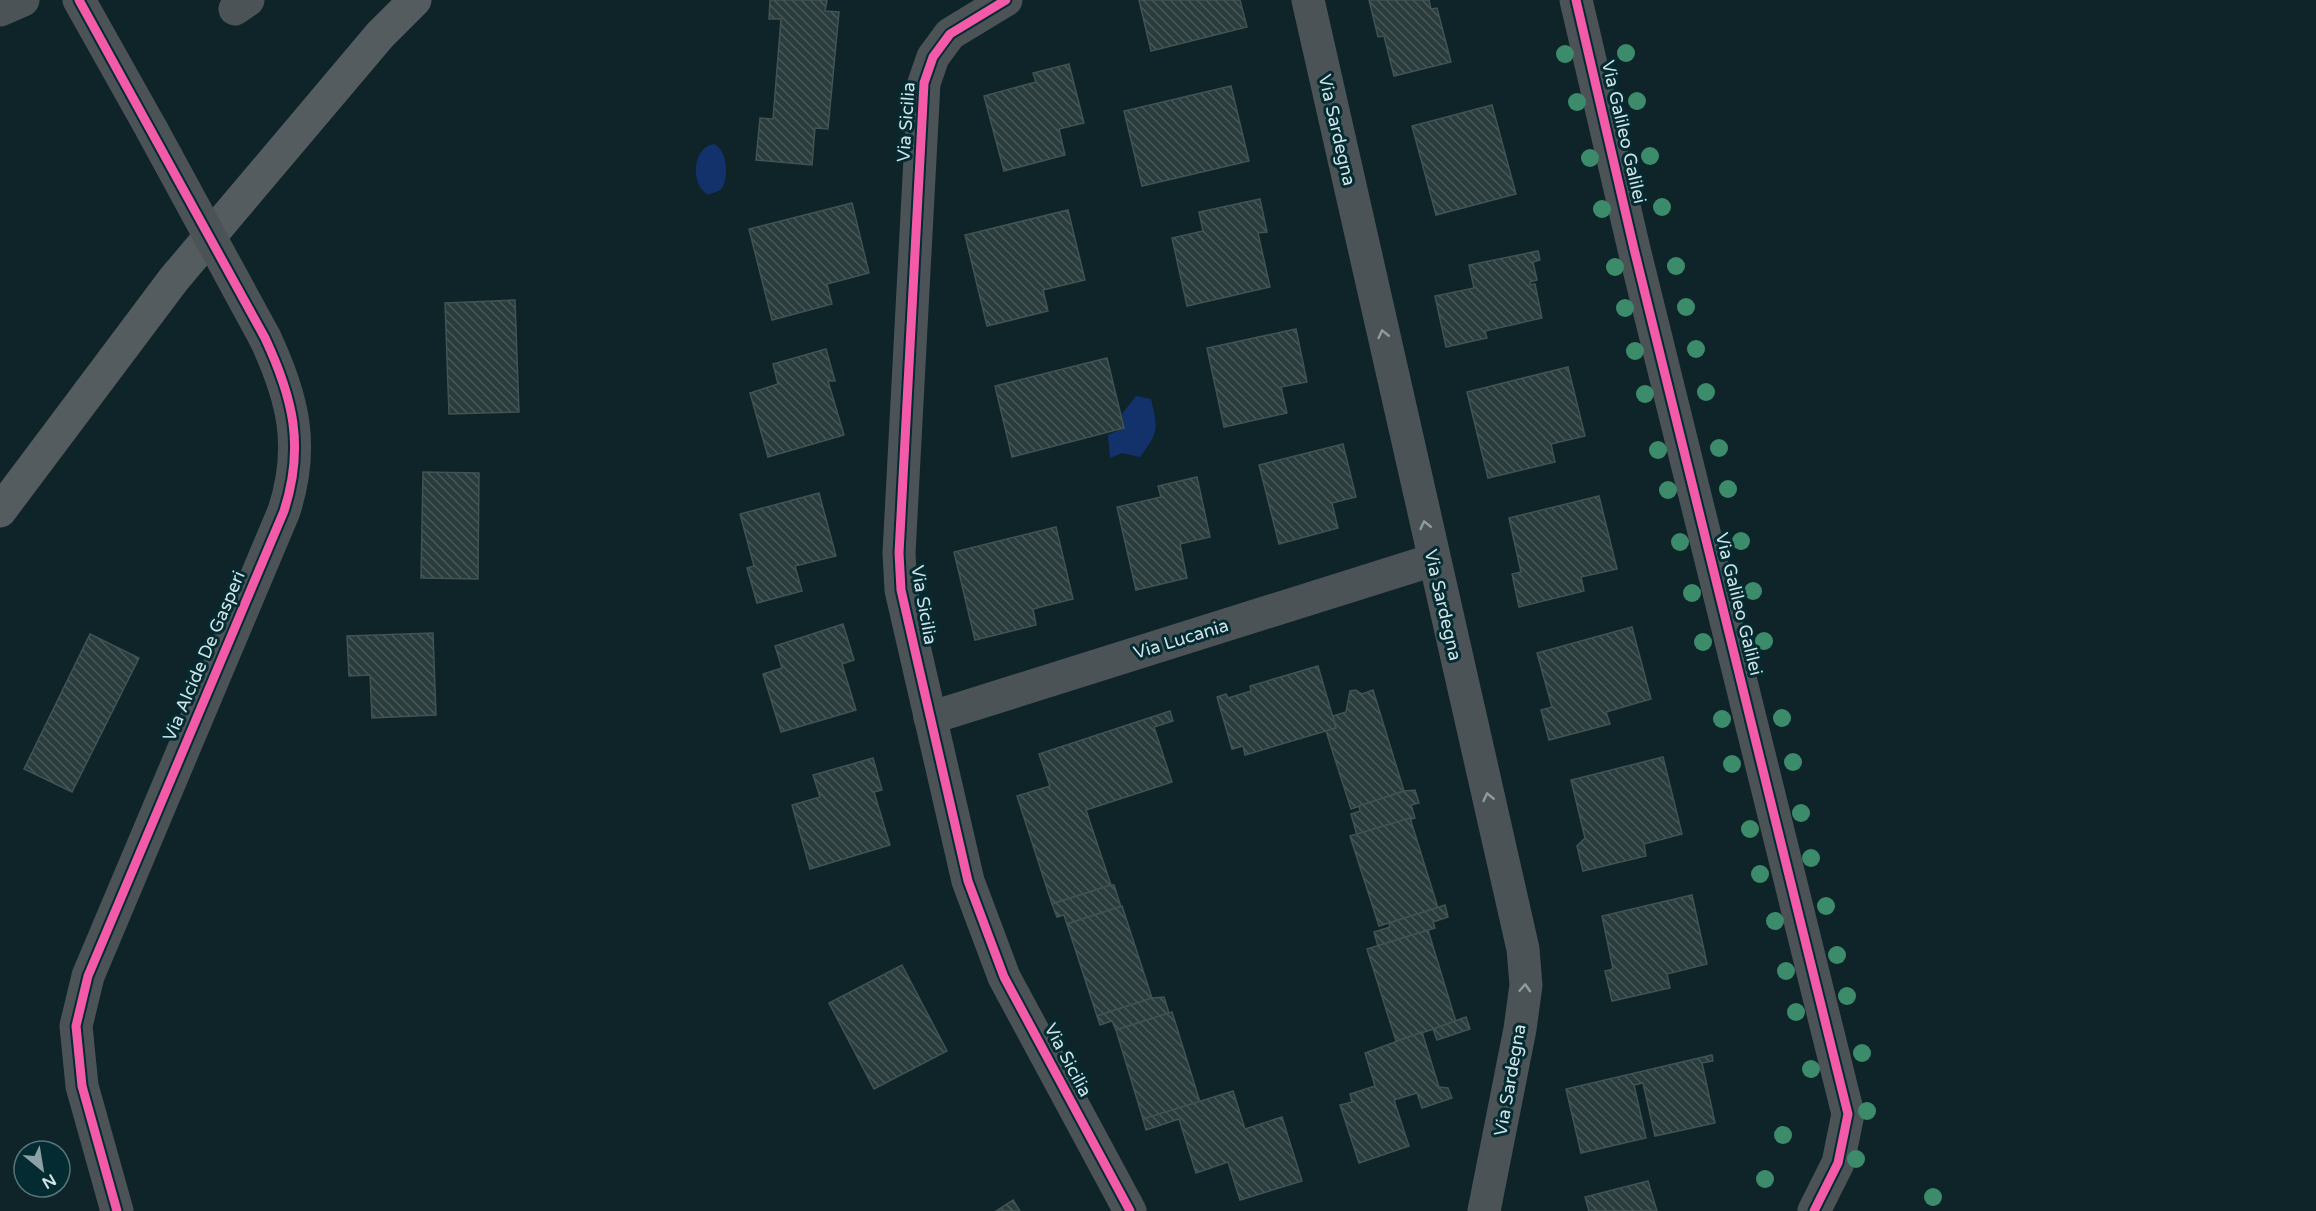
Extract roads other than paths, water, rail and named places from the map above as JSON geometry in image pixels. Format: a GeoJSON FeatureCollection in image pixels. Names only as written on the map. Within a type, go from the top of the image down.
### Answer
{"type":"FeatureCollection","features":[{"type":"Feature","properties":{"kind":"main road"},"geometry":{"type":"LineString","coordinates":[[0,511],[174,279],[380,35],[416,0]]}},
{"type":"Feature","properties":{"kind":"street"},"geometry":{"type":"LineString","coordinates":[[0,10],[23,0]]}},
{"type":"Feature","properties":{"kind":"street","name":"Via Alcide De Gasperi"},"geometry":{"type":"LineString","coordinates":[[79,0],[152,130],[283,375],[293,412],[295,454],[292,485],[284,511],[88,976],[76,1026],[82,1086],[117,1211]]}},
{"type":"Feature","properties":{"kind":"street","name":"Via Sicilia"},"geometry":{"type":"LineString","coordinates":[[1006,0],[950,34],[933,57],[924,83],[899,553],[901,590],[968,881],[1004,976],[1130,1211]]}},
{"type":"Feature","properties":{"kind":"street","name":"Via Sardegna"},"geometry":{"type":"LineString","coordinates":[[1308,0],[1433,560],[1523,949],[1526,985],[1518,1040],[1483,1211]]}},
{"type":"Feature","properties":{"kind":"street","name":"Via Galileo Galilei"},"geometry":{"type":"LineString","coordinates":[[1576,0],[1634,249],[1848,1114],[1838,1163],[1814,1211]]}},
{"type":"Feature","properties":{"kind":"street","name":"Via Lucania"},"geometry":{"type":"LineString","coordinates":[[930,718],[1433,560]]}},
{"type":"Feature","properties":{"kind":"water"},"geometry":{"type":"Polygon","coordinates":[[[714,144],[722,152],[726,172],[721,190],[708,195],[698,183],[696,167],[701,152],[714,144]]]}},
{"type":"Feature","properties":{"kind":"water"},"geometry":{"type":"Polygon","coordinates":[[[1136,396],[1151,399],[1156,424],[1154,436],[1140,457],[1122,453],[1110,458],[1108,435],[1124,428],[1122,414],[1136,396]]]}}]}
